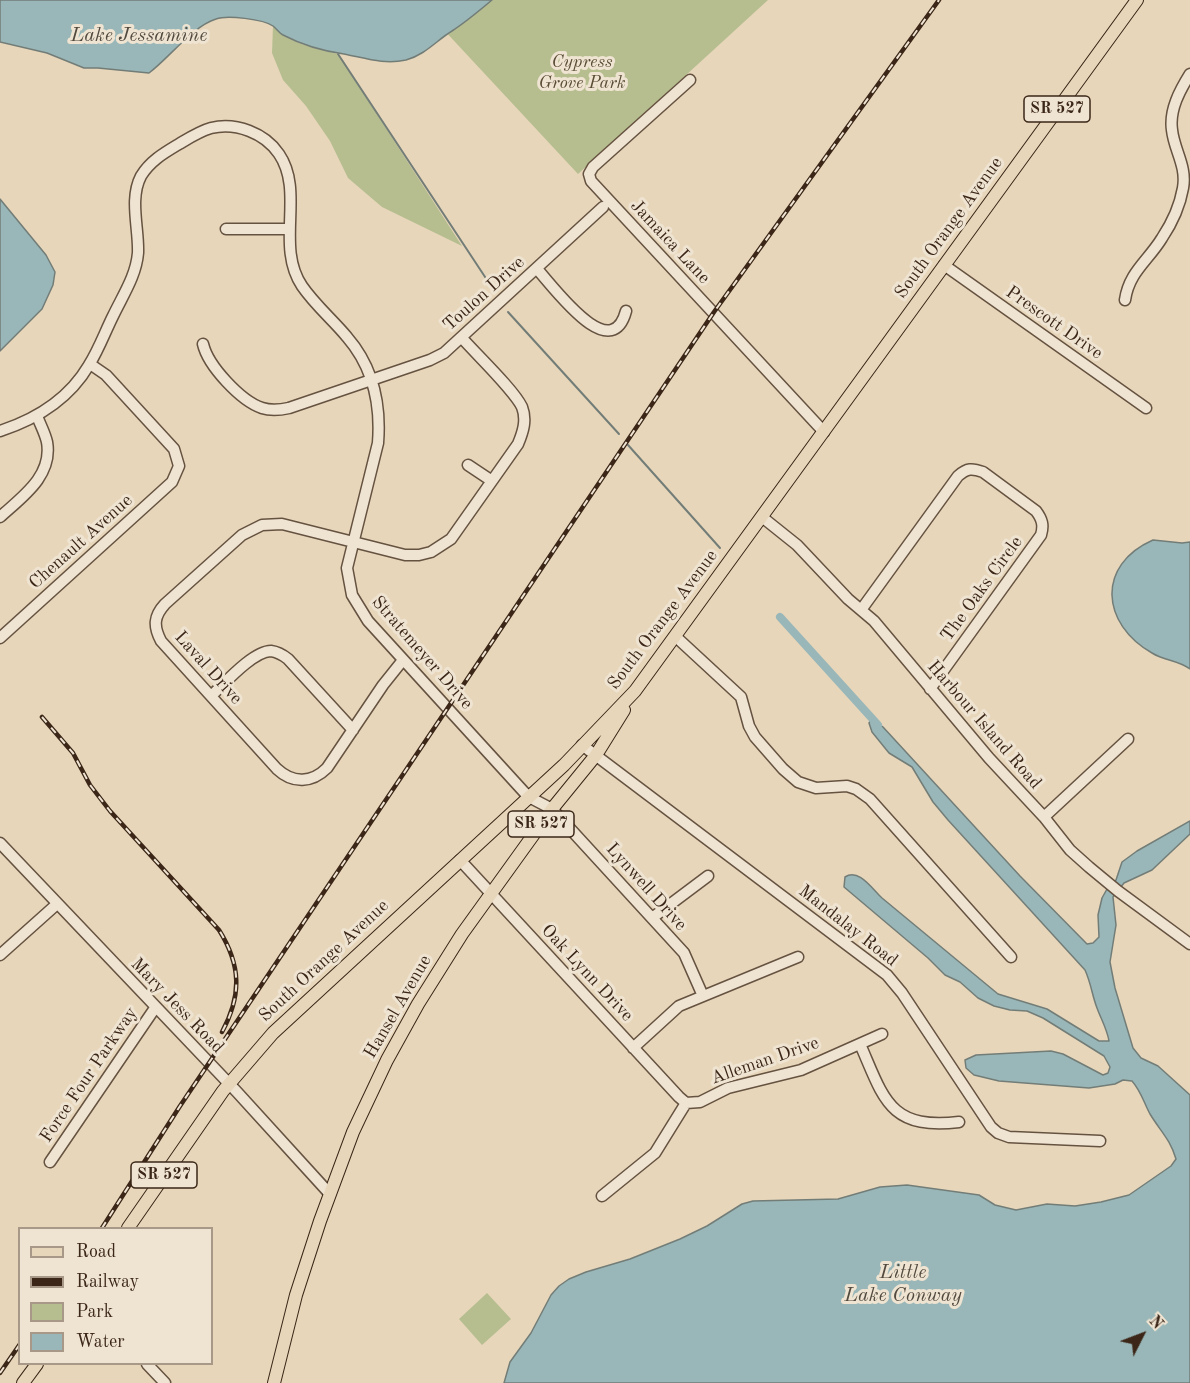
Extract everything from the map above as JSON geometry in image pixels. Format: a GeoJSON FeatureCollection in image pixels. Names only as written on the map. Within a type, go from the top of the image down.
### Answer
{"type":"FeatureCollection","features":[{"type":"Feature","properties":{"kind":"main road","name":"South Orange Avenue"},"geometry":{"type":"LineString","coordinates":[[129,1227],[200,1121],[228,1084],[288,1018],[529,797],[635,691],[1137,0]]}},
{"type":"Feature","properties":{"kind":"main road","name":"Hansel Avenue"},"geometry":{"type":"LineString","coordinates":[[274,1383],[297,1293],[329,1193],[353,1132],[400,1036],[439,968],[490,893],[552,809],[596,755],[635,691]]}},
{"type":"Feature","properties":{"kind":"main road"},"geometry":{"type":"LineString","coordinates":[[23,1383],[36,1365]]}},
{"type":"Feature","properties":{"kind":"street"},"geometry":{"type":"LineString","coordinates":[[1125,300],[1127,285],[1162,238],[1178,208],[1184,186],[1183,167],[1172,131],[1172,114],[1182,87],[1190,74]]}},
{"type":"Feature","properties":{"kind":"street","name":"Jamaica Lane"},"geometry":{"type":"LineString","coordinates":[[690,80],[593,167],[589,174],[591,180],[824,432]]}},
{"type":"Feature","properties":{"kind":"street","name":"Stratemeyer Drive"},"geometry":{"type":"LineString","coordinates":[[0,431],[37,416],[67,393],[90,364],[136,266],[138,251],[136,190],[141,177],[154,160],[211,128],[236,127],[261,136],[272,145],[286,166],[290,192],[291,256],[300,283],[355,347],[372,380],[380,424],[378,443],[347,568],[352,595],[368,621],[529,797],[552,809]]}},
{"type":"Feature","properties":{"kind":"street","name":"Toulon Drive"},"geometry":{"type":"LineString","coordinates":[[203,344],[205,354],[210,361],[243,398],[263,408],[276,411],[372,380],[444,353],[603,207]]}},
{"type":"Feature","properties":{"kind":"street"},"geometry":{"type":"LineString","coordinates":[[226,229],[289,229]]}},
{"type":"Feature","properties":{"kind":"street","name":"Prescott Drive"},"geometry":{"type":"LineString","coordinates":[[944,265],[1146,408]]}},
{"type":"Feature","properties":{"kind":"street"},"geometry":{"type":"LineString","coordinates":[[537,269],[588,324],[602,331],[613,329],[620,324],[626,311]]}},
{"type":"Feature","properties":{"kind":"street","name":"Laval Drive"},"geometry":{"type":"LineString","coordinates":[[403,660],[382,686],[321,775],[310,779],[292,779],[277,769],[161,641],[155,624],[159,610],[252,528],[272,523],[282,524],[405,555],[431,552],[452,539],[518,444],[524,432],[525,419],[522,407],[514,396],[462,338]]}},
{"type":"Feature","properties":{"kind":"street","name":"Chenault Avenue"},"geometry":{"type":"LineString","coordinates":[[0,638],[172,482],[179,466],[174,449],[106,375],[90,364]]}},
{"type":"Feature","properties":{"kind":"street"},"geometry":{"type":"LineString","coordinates":[[0,517],[38,482],[45,468],[48,454],[46,441],[37,416]]}},
{"type":"Feature","properties":{"kind":"street"},"geometry":{"type":"LineString","coordinates":[[468,465],[492,482]]}},
{"type":"Feature","properties":{"kind":"street","name":"The Oaks Circle"},"geometry":{"type":"LineString","coordinates":[[861,610],[958,476],[965,470],[974,468],[983,472],[1036,511],[1042,518],[1041,535],[930,689]]}},
{"type":"Feature","properties":{"kind":"street","name":"Harbour Island Road"},"geometry":{"type":"LineString","coordinates":[[762,517],[797,545],[848,599],[874,621],[1070,850],[1114,888],[1190,944]]}},
{"type":"Feature","properties":{"kind":"street"},"geometry":{"type":"LineString","coordinates":[[675,636],[741,697],[749,726],[755,737],[783,769],[805,786],[816,788],[847,786],[862,792],[1011,957]]}},
{"type":"Feature","properties":{"kind":"street"},"geometry":{"type":"LineString","coordinates":[[211,696],[258,655],[272,651],[288,659],[353,730]]}},
{"type":"Feature","properties":{"kind":"street"},"geometry":{"type":"LineString","coordinates":[[1044,817],[1128,739]]}},
{"type":"Feature","properties":{"kind":"street","name":"Mandalay Road"},"geometry":{"type":"LineString","coordinates":[[582,745],[887,975],[903,993],[991,1127],[998,1133],[1008,1137],[1100,1141]]}},
{"type":"Feature","properties":{"kind":"street","name":"Lynwell Drive"},"geometry":{"type":"LineString","coordinates":[[552,809],[684,953],[703,996]]}},
{"type":"Feature","properties":{"kind":"street","name":"Mary Jess Road"},"geometry":{"type":"LineString","coordinates":[[0,843],[329,1193]]}},
{"type":"Feature","properties":{"kind":"street","name":"Oak Lynn Drive"},"geometry":{"type":"LineString","coordinates":[[460,860],[679,1098],[689,1103]]}},
{"type":"Feature","properties":{"kind":"street"},"geometry":{"type":"LineString","coordinates":[[652,918],[708,876]]}},
{"type":"Feature","properties":{"kind":"street"},"geometry":{"type":"LineString","coordinates":[[0,955],[57,904]]}},
{"type":"Feature","properties":{"kind":"street"},"geometry":{"type":"LineString","coordinates":[[633,1048],[679,1006],[798,957]]}},
{"type":"Feature","properties":{"kind":"street","name":"Force Four Parkway"},"geometry":{"type":"LineString","coordinates":[[50,1162],[155,1008]]}},
{"type":"Feature","properties":{"kind":"street","name":"Alleman Drive"},"geometry":{"type":"LineString","coordinates":[[689,1103],[700,1102],[728,1088],[801,1070],[882,1034]]}},
{"type":"Feature","properties":{"kind":"street"},"geometry":{"type":"LineString","coordinates":[[860,1044],[881,1092],[898,1113],[909,1120],[921,1123],[937,1125],[959,1122]]}},
{"type":"Feature","properties":{"kind":"street"},"geometry":{"type":"LineString","coordinates":[[602,1196],[655,1153],[689,1103]]}},
{"type":"Feature","properties":{"kind":"street"},"geometry":{"type":"LineString","coordinates":[[148,1365],[165,1383]]}},
{"type":"Feature","properties":{"kind":"green space","name":"Cypress Grove Park"},"geometry":{"type":"Polygon","coordinates":[[[416,0],[768,0],[578,174],[416,0]]]}},
{"type":"Feature","properties":{"kind":"green space"},"geometry":{"type":"Polygon","coordinates":[[[273,25],[295,41],[338,54],[462,246],[382,207],[348,178],[330,141],[306,106],[283,80],[272,53],[273,25]]]}},
{"type":"Feature","properties":{"kind":"green space"},"geometry":{"type":"Polygon","coordinates":[[[487,1293],[511,1319],[482,1345],[459,1319],[487,1293]]]}},
{"type":"Feature","properties":{"kind":"water","name":"Lake Jessamine"},"geometry":{"type":"Polygon","coordinates":[[[0,0],[492,0],[425,51],[406,60],[382,61],[320,49],[290,39],[268,24],[228,17],[216,19],[199,28],[149,73],[84,68],[47,53],[0,42],[0,0]]]}},
{"type":"Feature","properties":{"kind":"water"},"geometry":{"type":"Polygon","coordinates":[[[0,199],[46,255],[55,272],[53,285],[42,309],[0,351],[0,199]]]}},
{"type":"Feature","properties":{"kind":"water"},"geometry":{"type":"Polygon","coordinates":[[[1153,540],[1190,542],[1190,669],[1157,656],[1135,641],[1123,627],[1115,611],[1112,595],[1114,579],[1122,564],[1134,551],[1153,540]]]}},
{"type":"Feature","properties":{"kind":"water","name":"Little Lake Conway"},"geometry":{"type":"Polygon","coordinates":[[[872,719],[883,727],[1020,876],[1087,944],[1093,943],[1099,937],[1098,915],[1102,898],[1116,880],[1122,862],[1190,821],[1190,834],[1152,870],[1124,883],[1113,897],[1116,925],[1110,962],[1115,988],[1133,1048],[1141,1058],[1158,1066],[1190,1095],[1190,1383],[504,1383],[510,1362],[531,1333],[551,1295],[559,1286],[586,1272],[630,1259],[680,1239],[707,1226],[742,1204],[753,1201],[838,1199],[880,1187],[907,1185],[979,1195],[995,1205],[1016,1210],[1047,1204],[1075,1206],[1129,1195],[1171,1166],[1176,1159],[1168,1141],[1132,1081],[1123,1080],[1115,1084],[1089,1088],[999,1081],[974,1075],[966,1068],[965,1060],[976,1055],[1051,1051],[1063,1054],[1103,1075],[1108,1073],[1110,1067],[1104,1056],[1043,1018],[1027,1011],[994,1006],[978,998],[960,982],[945,975],[844,887],[845,877],[855,875],[860,877],[998,994],[1047,1009],[1099,1041],[1109,1041],[1085,970],[948,820],[933,802],[912,767],[889,753],[872,732],[869,723],[872,719]]]}},
{"type":"Feature","properties":{"kind":"waterway"},"geometry":{"type":"LineString","coordinates":[[338,54],[493,289]]}},
{"type":"Feature","properties":{"kind":"waterway"},"geometry":{"type":"LineString","coordinates":[[508,312],[619,434]]}},
{"type":"Feature","properties":{"kind":"waterway"},"geometry":{"type":"LineString","coordinates":[[628,445],[720,548]]}},
{"type":"Feature","properties":{"kind":"waterway"},"geometry":{"type":"LineString","coordinates":[[780,617],[878,725]]}},
{"type":"Feature","properties":{"kind":"railway"},"geometry":{"type":"LineString","coordinates":[[103,1227],[180,1106],[714,312],[939,0]]}},
{"type":"Feature","properties":{"kind":"railway"},"geometry":{"type":"LineString","coordinates":[[42,717],[73,753],[90,785],[110,811],[219,930],[232,956],[236,980],[233,1005],[222,1032]]}},
{"type":"Feature","properties":{"kind":"railway"},"geometry":{"type":"LineString","coordinates":[[0,1373],[18,1347]]}}]}
